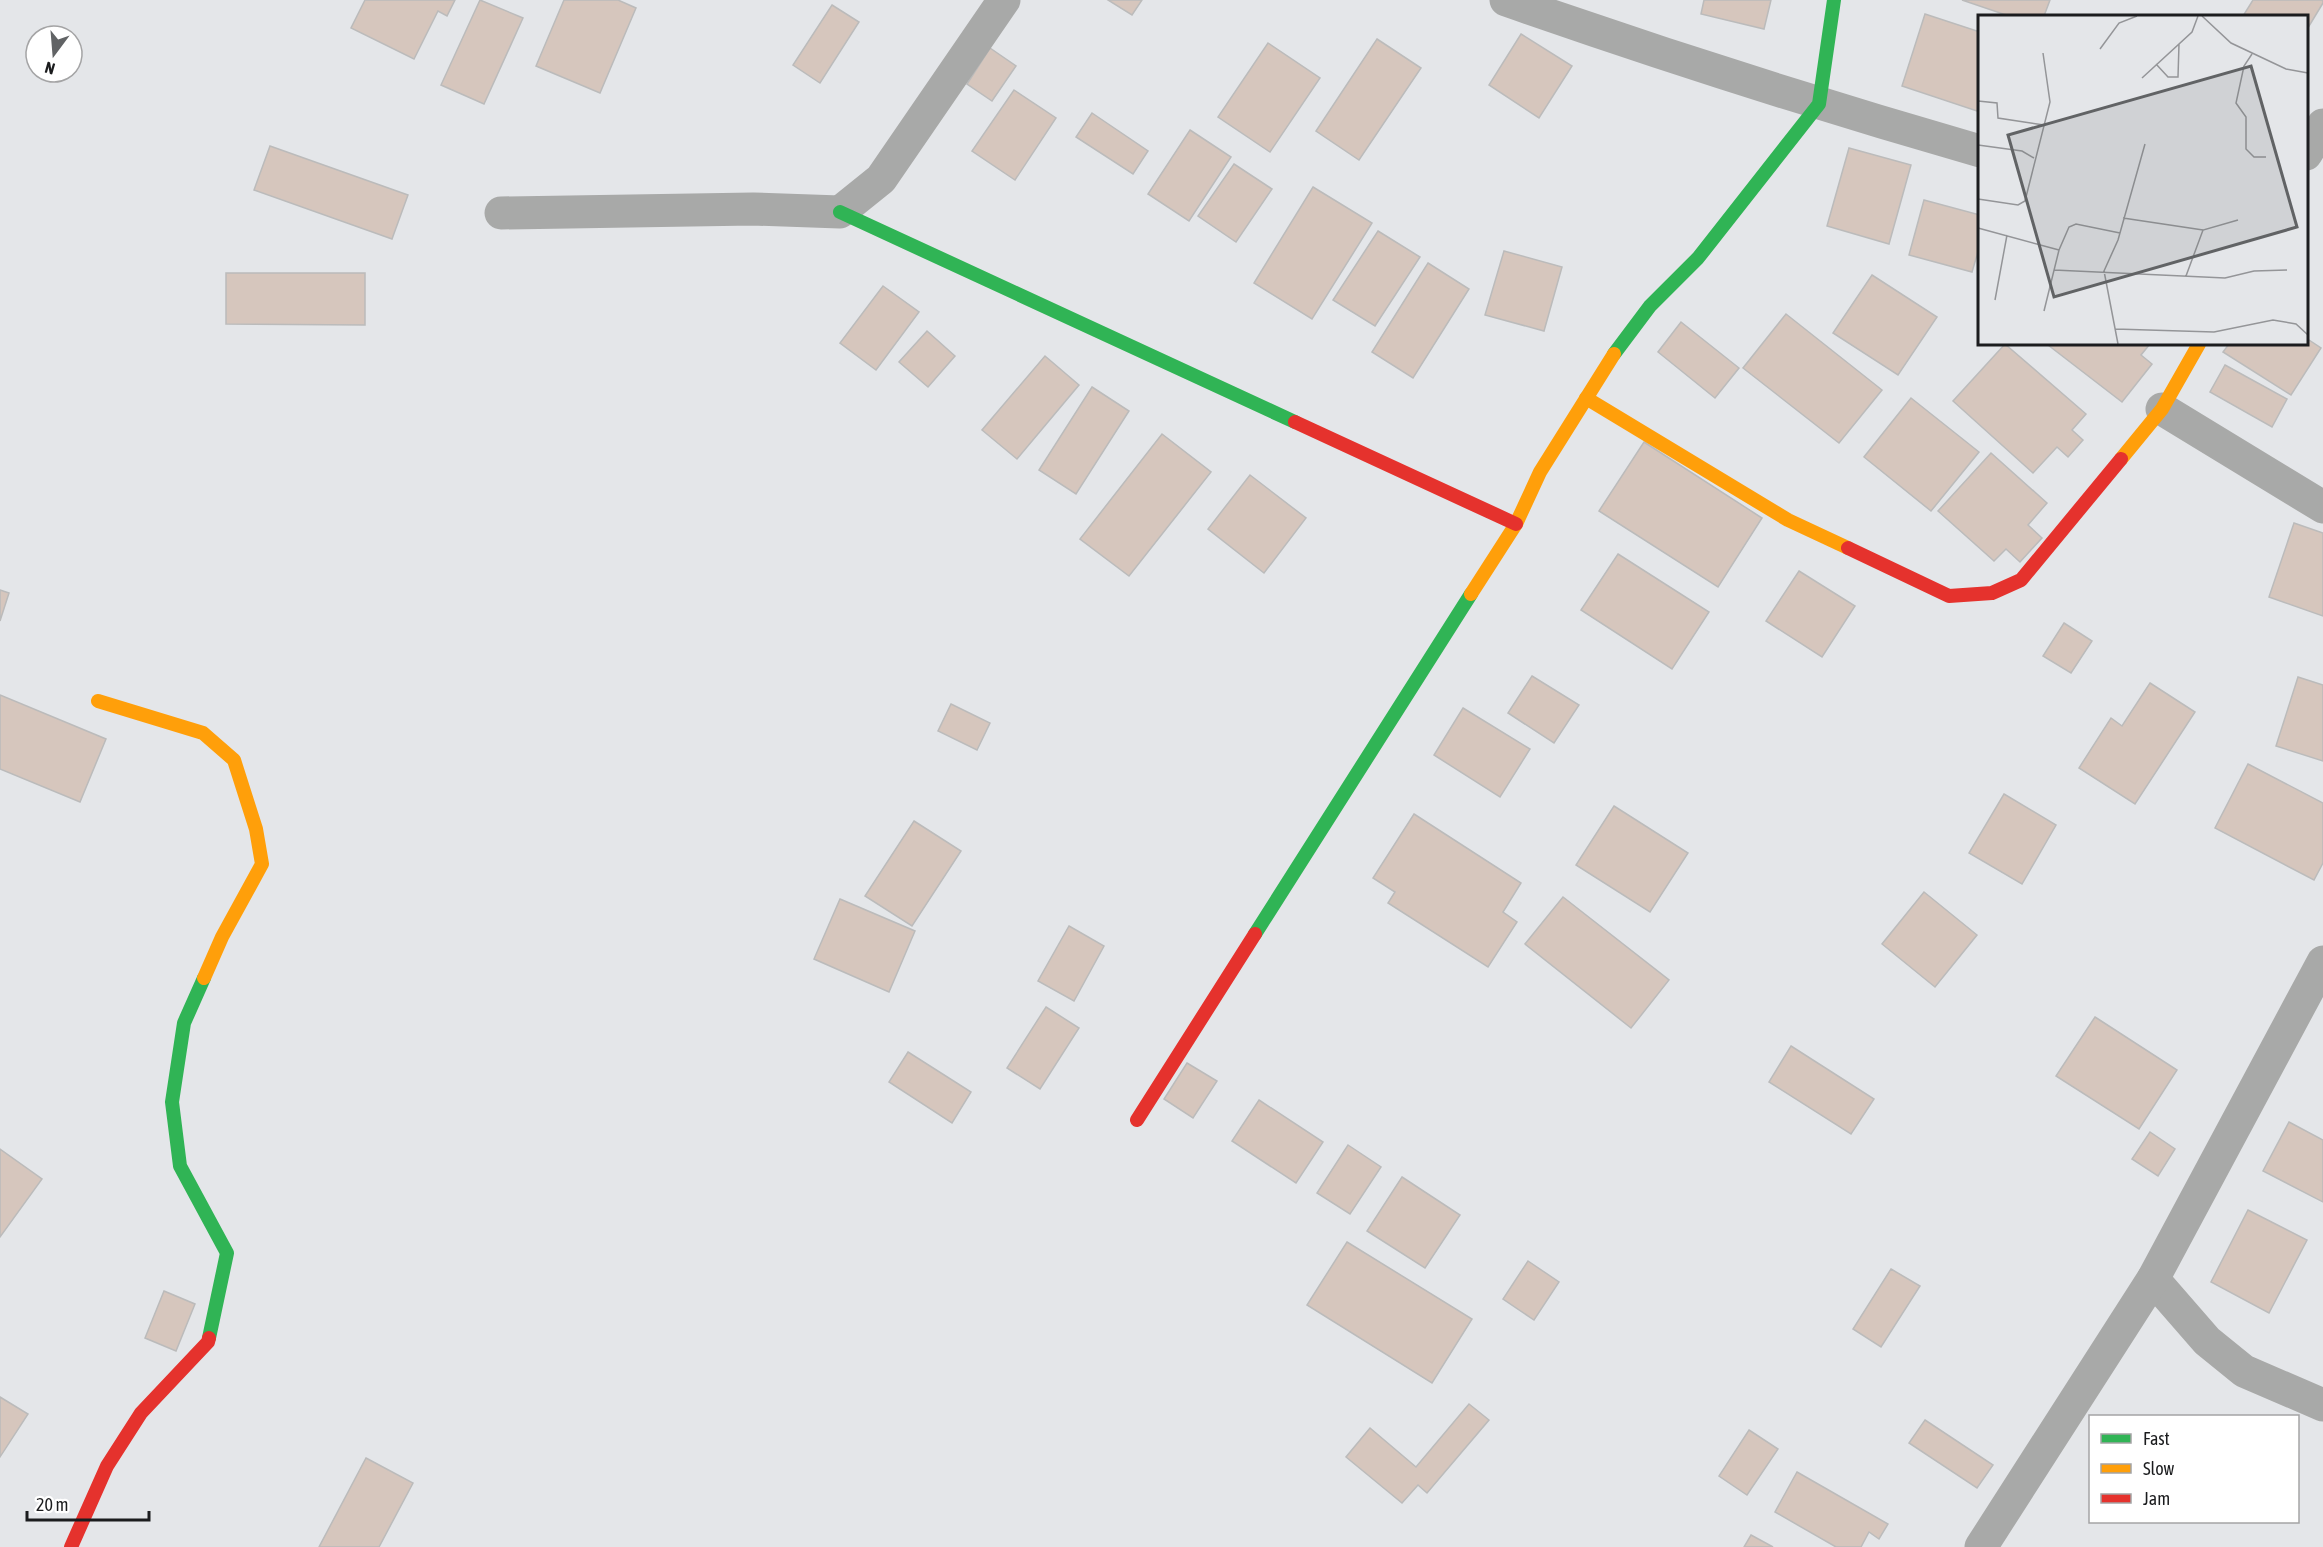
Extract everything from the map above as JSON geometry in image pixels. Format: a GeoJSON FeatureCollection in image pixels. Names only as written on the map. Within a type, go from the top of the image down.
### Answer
{"type":"FeatureCollection","features":[{"type":"Feature","properties":{"kind":"street"},"geometry":{"type":"LineString","coordinates":[[840,212],[881,179],[1004,0]]}},
{"type":"Feature","properties":{"kind":"street"},"geometry":{"type":"LineString","coordinates":[[1506,0],[1605,35],[1819,104],[1978,150]]}},
{"type":"Feature","properties":{"kind":"street"},"geometry":{"type":"LineString","coordinates":[[1137,1120],[1516,524],[1540,472],[1620,345],[1650,306],[1698,258],[1819,104],[1834,0]]}},
{"type":"Feature","properties":{"kind":"street"},"geometry":{"type":"LineString","coordinates":[[2308,152],[2323,125]]}},
{"type":"Feature","properties":{"kind":"street"},"geometry":{"type":"LineString","coordinates":[[501,213],[753,209],[840,212],[1516,524]]}},
{"type":"Feature","properties":{"kind":"street"},"geometry":{"type":"LineString","coordinates":[[1586,398],[1788,520],[1949,596],[1992,593],[2021,580],[2162,409],[2198,345]]}},
{"type":"Feature","properties":{"kind":"street"},"geometry":{"type":"LineString","coordinates":[[2162,409],[2323,507]]}},
{"type":"Feature","properties":{"kind":"street"},"geometry":{"type":"LineString","coordinates":[[71,1547],[107,1466],[141,1413],[208,1342],[227,1253],[180,1166],[172,1102],[184,1023],[222,937],[262,864],[256,829],[234,760],[203,734],[98,701]]}},
{"type":"Feature","properties":{"kind":"street"},"geometry":{"type":"LineString","coordinates":[[1983,1546],[2153,1279],[2323,962]]}},
{"type":"Feature","properties":{"kind":"street"},"geometry":{"type":"LineString","coordinates":[[2153,1279],[2207,1341],[2244,1371],[2323,1405]]}},
{"type":"Feature","properties":{"kind":"building"},"geometry":{"type":"Polygon","coordinates":[[[365,0],[455,0],[447,16],[438,11],[414,59],[351,28],[365,0]]]}},
{"type":"Feature","properties":{"kind":"building"},"geometry":{"type":"Polygon","coordinates":[[[480,0],[523,18],[484,104],[441,85],[480,0]]]}},
{"type":"Feature","properties":{"kind":"building"},"geometry":{"type":"Polygon","coordinates":[[[564,0],[618,0],[636,8],[600,93],[536,66],[564,0]]]}},
{"type":"Feature","properties":{"kind":"building"},"geometry":{"type":"Polygon","coordinates":[[[1108,0],[1142,0],[1132,15],[1108,0]]]}},
{"type":"Feature","properties":{"kind":"building"},"geometry":{"type":"Polygon","coordinates":[[[1704,0],[1771,0],[1764,29],[1701,14],[1704,0]]]}},
{"type":"Feature","properties":{"kind":"building"},"geometry":{"type":"Polygon","coordinates":[[[1962,0],[2050,0],[2044,15],[2006,15],[1962,0]]]}},
{"type":"Feature","properties":{"kind":"building"},"geometry":{"type":"Polygon","coordinates":[[[2253,0],[2323,0],[2308,28],[2308,15],[2244,15],[2253,0]]]}},
{"type":"Feature","properties":{"kind":"building"},"geometry":{"type":"Polygon","coordinates":[[[832,5],[859,22],[820,83],[793,65],[832,5]]]}},
{"type":"Feature","properties":{"kind":"building"},"geometry":{"type":"Polygon","coordinates":[[[1925,14],[1978,31],[1978,111],[1902,86],[1925,14]]]}},
{"type":"Feature","properties":{"kind":"building"},"geometry":{"type":"Polygon","coordinates":[[[1521,34],[1572,66],[1539,118],[1489,85],[1521,34]]]}},
{"type":"Feature","properties":{"kind":"building"},"geometry":{"type":"Polygon","coordinates":[[[1377,39],[1421,68],[1359,160],[1316,131],[1377,39]]]}},
{"type":"Feature","properties":{"kind":"building"},"geometry":{"type":"Polygon","coordinates":[[[1268,43],[1320,78],[1270,152],[1218,117],[1268,43]]]}},
{"type":"Feature","properties":{"kind":"building"},"geometry":{"type":"Polygon","coordinates":[[[990,48],[1016,66],[992,101],[967,84],[990,48]]]}},
{"type":"Feature","properties":{"kind":"building"},"geometry":{"type":"Polygon","coordinates":[[[1014,90],[1056,118],[1015,180],[972,151],[1014,90]]]}},
{"type":"Feature","properties":{"kind":"building"},"geometry":{"type":"Polygon","coordinates":[[[1092,113],[1148,151],[1133,174],[1076,137],[1092,113]]]}},
{"type":"Feature","properties":{"kind":"building"},"geometry":{"type":"Polygon","coordinates":[[[1190,130],[1231,157],[1189,221],[1148,194],[1190,130]]]}},
{"type":"Feature","properties":{"kind":"building"},"geometry":{"type":"Polygon","coordinates":[[[270,146],[408,195],[392,239],[254,190],[270,146]]]}},
{"type":"Feature","properties":{"kind":"building"},"geometry":{"type":"Polygon","coordinates":[[[1849,148],[1911,165],[1889,244],[1827,226],[1849,148]]]}},
{"type":"Feature","properties":{"kind":"building"},"geometry":{"type":"Polygon","coordinates":[[[1234,164],[1272,189],[1236,242],[1198,216],[1234,164]]]}},
{"type":"Feature","properties":{"kind":"building"},"geometry":{"type":"Polygon","coordinates":[[[1313,187],[1372,223],[1312,319],[1254,283],[1313,187]]]}},
{"type":"Feature","properties":{"kind":"building"},"geometry":{"type":"Polygon","coordinates":[[[1924,200],[1978,214],[1978,252],[1972,272],[1909,255],[1924,200]]]}},
{"type":"Feature","properties":{"kind":"building"},"geometry":{"type":"Polygon","coordinates":[[[1378,231],[1420,257],[1375,326],[1333,300],[1378,231]]]}},
{"type":"Feature","properties":{"kind":"building"},"geometry":{"type":"Polygon","coordinates":[[[1504,251],[1562,267],[1544,331],[1485,315],[1504,251]]]}},
{"type":"Feature","properties":{"kind":"building"},"geometry":{"type":"Polygon","coordinates":[[[1428,263],[1469,289],[1413,378],[1372,352],[1428,263]]]}},
{"type":"Feature","properties":{"kind":"building"},"geometry":{"type":"Polygon","coordinates":[[[226,273],[365,273],[365,325],[226,324],[226,273]]]}},
{"type":"Feature","properties":{"kind":"building"},"geometry":{"type":"Polygon","coordinates":[[[1872,275],[1937,317],[1898,375],[1833,333],[1872,275]]]}},
{"type":"Feature","properties":{"kind":"building"},"geometry":{"type":"Polygon","coordinates":[[[883,286],[919,312],[876,370],[840,343],[883,286]]]}},
{"type":"Feature","properties":{"kind":"building"},"geometry":{"type":"Polygon","coordinates":[[[1786,314],[1882,390],[1839,443],[1743,368],[1786,314]]]}},
{"type":"Feature","properties":{"kind":"building"},"geometry":{"type":"Polygon","coordinates":[[[1681,322],[1739,368],[1715,398],[1658,352],[1681,322]]]}},
{"type":"Feature","properties":{"kind":"building"},"geometry":{"type":"Polygon","coordinates":[[[927,331],[955,356],[928,387],[899,362],[927,331]]]}},
{"type":"Feature","properties":{"kind":"building"},"geometry":{"type":"Polygon","coordinates":[[[2308,339],[2321,348],[2291,395],[2223,352],[2228,345],[2308,345],[2308,339]]]}},
{"type":"Feature","properties":{"kind":"building"},"geometry":{"type":"Polygon","coordinates":[[[2006,345],[2086,414],[2072,430],[2083,440],[2068,457],[2057,447],[2033,473],[1953,401],[2006,345]]]}},
{"type":"Feature","properties":{"kind":"building"},"geometry":{"type":"Polygon","coordinates":[[[2048,345],[2149,345],[2141,355],[2152,364],[2122,402],[2048,345]]]}},
{"type":"Feature","properties":{"kind":"building"},"geometry":{"type":"Polygon","coordinates":[[[1045,356],[1079,385],[1017,459],[982,430],[1045,356]]]}},
{"type":"Feature","properties":{"kind":"building"},"geometry":{"type":"Polygon","coordinates":[[[2225,365],[2287,399],[2272,427],[2210,392],[2225,365]]]}},
{"type":"Feature","properties":{"kind":"building"},"geometry":{"type":"Polygon","coordinates":[[[1092,387],[1129,411],[1076,494],[1039,470],[1092,387]]]}},
{"type":"Feature","properties":{"kind":"building"},"geometry":{"type":"Polygon","coordinates":[[[1911,398],[1979,452],[1931,511],[1864,457],[1911,398]]]}},
{"type":"Feature","properties":{"kind":"building"},"geometry":{"type":"Polygon","coordinates":[[[1162,434],[1211,472],[1129,576],[1080,539],[1162,434]]]}},
{"type":"Feature","properties":{"kind":"building"},"geometry":{"type":"Polygon","coordinates":[[[1644,442],[1762,518],[1718,587],[1599,511],[1644,442]]]}},
{"type":"Feature","properties":{"kind":"building"},"geometry":{"type":"Polygon","coordinates":[[[1991,453],[2047,503],[2028,525],[2042,538],[2020,562],[2006,549],[1994,561],[1938,511],[1991,453]]]}},
{"type":"Feature","properties":{"kind":"building"},"geometry":{"type":"Polygon","coordinates":[[[1250,475],[1306,518],[1264,573],[1208,529],[1250,475]]]}},
{"type":"Feature","properties":{"kind":"building"},"geometry":{"type":"Polygon","coordinates":[[[2294,523],[2323,533],[2323,616],[2269,597],[2294,523]]]}},
{"type":"Feature","properties":{"kind":"building"},"geometry":{"type":"Polygon","coordinates":[[[1618,554],[1709,612],[1672,669],[1581,610],[1618,554]]]}},
{"type":"Feature","properties":{"kind":"building"},"geometry":{"type":"Polygon","coordinates":[[[1799,571],[1855,606],[1822,657],[1766,621],[1799,571]]]}},
{"type":"Feature","properties":{"kind":"building"},"geometry":{"type":"Polygon","coordinates":[[[0,590],[9,593],[0,621],[0,590]]]}},
{"type":"Feature","properties":{"kind":"building"},"geometry":{"type":"Polygon","coordinates":[[[2064,623],[2092,641],[2071,673],[2043,656],[2064,623]]]}},
{"type":"Feature","properties":{"kind":"building"},"geometry":{"type":"Polygon","coordinates":[[[1532,676],[1579,705],[1554,743],[1508,713],[1532,676]]]}},
{"type":"Feature","properties":{"kind":"building"},"geometry":{"type":"Polygon","coordinates":[[[2298,677],[2323,685],[2323,761],[2276,746],[2298,677]]]}},
{"type":"Feature","properties":{"kind":"building"},"geometry":{"type":"Polygon","coordinates":[[[2150,683],[2195,712],[2135,804],[2079,768],[2111,718],[2122,726],[2150,683]]]}},
{"type":"Feature","properties":{"kind":"building"},"geometry":{"type":"Polygon","coordinates":[[[0,695],[106,739],[80,802],[0,769],[0,695]]]}},
{"type":"Feature","properties":{"kind":"building"},"geometry":{"type":"Polygon","coordinates":[[[951,704],[990,723],[977,750],[938,731],[951,704]]]}},
{"type":"Feature","properties":{"kind":"building"},"geometry":{"type":"Polygon","coordinates":[[[1463,708],[1530,749],[1500,797],[1434,755],[1463,708]]]}},
{"type":"Feature","properties":{"kind":"building"},"geometry":{"type":"Polygon","coordinates":[[[2248,764],[2323,803],[2323,863],[2314,880],[2215,828],[2248,764]]]}},
{"type":"Feature","properties":{"kind":"building"},"geometry":{"type":"Polygon","coordinates":[[[2004,794],[2056,825],[2022,884],[1969,853],[2004,794]]]}},
{"type":"Feature","properties":{"kind":"building"},"geometry":{"type":"Polygon","coordinates":[[[1614,806],[1688,853],[1650,912],[1576,865],[1614,806]]]}},
{"type":"Feature","properties":{"kind":"building"},"geometry":{"type":"Polygon","coordinates":[[[1414,814],[1521,883],[1503,912],[1517,922],[1488,967],[1388,903],[1395,892],[1373,878],[1414,814]]]}},
{"type":"Feature","properties":{"kind":"building"},"geometry":{"type":"Polygon","coordinates":[[[914,821],[961,851],[912,926],[865,896],[914,821]]]}},
{"type":"Feature","properties":{"kind":"building"},"geometry":{"type":"Polygon","coordinates":[[[1924,892],[1977,935],[1935,987],[1882,944],[1924,892]]]}},
{"type":"Feature","properties":{"kind":"building"},"geometry":{"type":"Polygon","coordinates":[[[1563,897],[1669,980],[1631,1028],[1525,944],[1563,897]]]}},
{"type":"Feature","properties":{"kind":"building"},"geometry":{"type":"Polygon","coordinates":[[[840,899],[915,931],[889,992],[814,959],[840,899]]]}},
{"type":"Feature","properties":{"kind":"building"},"geometry":{"type":"Polygon","coordinates":[[[1069,926],[1104,946],[1074,1001],[1038,981],[1069,926]]]}},
{"type":"Feature","properties":{"kind":"building"},"geometry":{"type":"Polygon","coordinates":[[[1046,1007],[1079,1028],[1040,1089],[1007,1068],[1046,1007]]]}},
{"type":"Feature","properties":{"kind":"building"},"geometry":{"type":"Polygon","coordinates":[[[2095,1017],[2177,1070],[2139,1129],[2056,1076],[2095,1017]]]}},
{"type":"Feature","properties":{"kind":"building"},"geometry":{"type":"Polygon","coordinates":[[[1791,1046],[1874,1099],[1851,1134],[1769,1082],[1791,1046]]]}},
{"type":"Feature","properties":{"kind":"building"},"geometry":{"type":"Polygon","coordinates":[[[908,1052],[971,1092],[952,1123],[889,1082],[908,1052]]]}},
{"type":"Feature","properties":{"kind":"building"},"geometry":{"type":"Polygon","coordinates":[[[1187,1063],[1217,1081],[1193,1118],[1164,1099],[1187,1063]]]}},
{"type":"Feature","properties":{"kind":"building"},"geometry":{"type":"Polygon","coordinates":[[[1259,1100],[1323,1142],[1296,1183],[1232,1141],[1259,1100]]]}},
{"type":"Feature","properties":{"kind":"building"},"geometry":{"type":"Polygon","coordinates":[[[2289,1122],[2323,1140],[2323,1202],[2263,1171],[2289,1122]]]}},
{"type":"Feature","properties":{"kind":"building"},"geometry":{"type":"Polygon","coordinates":[[[2150,1132],[2175,1149],[2158,1176],[2132,1159],[2150,1132]]]}},
{"type":"Feature","properties":{"kind":"building"},"geometry":{"type":"Polygon","coordinates":[[[1348,1145],[1381,1167],[1350,1214],[1317,1193],[1348,1145]]]}},
{"type":"Feature","properties":{"kind":"building"},"geometry":{"type":"Polygon","coordinates":[[[0,1149],[42,1179],[0,1237],[0,1149]]]}},
{"type":"Feature","properties":{"kind":"building"},"geometry":{"type":"Polygon","coordinates":[[[1402,1177],[1460,1215],[1425,1268],[1367,1231],[1402,1177]]]}},
{"type":"Feature","properties":{"kind":"building"},"geometry":{"type":"Polygon","coordinates":[[[2248,1210],[2307,1240],[2269,1313],[2211,1282],[2248,1210]]]}},
{"type":"Feature","properties":{"kind":"building"},"geometry":{"type":"Polygon","coordinates":[[[1347,1242],[1472,1319],[1432,1383],[1307,1305],[1347,1242]]]}},
{"type":"Feature","properties":{"kind":"building"},"geometry":{"type":"Polygon","coordinates":[[[1528,1261],[1559,1282],[1534,1320],[1503,1299],[1528,1261]]]}},
{"type":"Feature","properties":{"kind":"building"},"geometry":{"type":"Polygon","coordinates":[[[1891,1269],[1920,1286],[1881,1347],[1853,1329],[1891,1269]]]}},
{"type":"Feature","properties":{"kind":"building"},"geometry":{"type":"Polygon","coordinates":[[[164,1291],[195,1304],[176,1351],[145,1338],[164,1291]]]}},
{"type":"Feature","properties":{"kind":"building"},"geometry":{"type":"Polygon","coordinates":[[[0,1397],[28,1414],[0,1457],[0,1397]]]}},
{"type":"Feature","properties":{"kind":"building"},"geometry":{"type":"Polygon","coordinates":[[[1469,1404],[1489,1420],[1427,1493],[1418,1485],[1402,1503],[1346,1457],[1370,1428],[1416,1467],[1469,1404]]]}},
{"type":"Feature","properties":{"kind":"building"},"geometry":{"type":"Polygon","coordinates":[[[1925,1420],[1993,1465],[1977,1488],[1909,1443],[1925,1420]]]}},
{"type":"Feature","properties":{"kind":"building"},"geometry":{"type":"Polygon","coordinates":[[[1749,1430],[1778,1449],[1747,1495],[1719,1476],[1749,1430]]]}},
{"type":"Feature","properties":{"kind":"building"},"geometry":{"type":"Polygon","coordinates":[[[366,1458],[413,1483],[379,1547],[319,1547],[366,1458]]]}},
{"type":"Feature","properties":{"kind":"building"},"geometry":{"type":"Polygon","coordinates":[[[1797,1472],[1888,1524],[1879,1539],[1869,1532],[1861,1547],[1836,1547],[1775,1512],[1797,1472]]]}},
{"type":"Feature","properties":{"kind":"building"},"geometry":{"type":"Polygon","coordinates":[[[1751,1535],[1773,1547],[1744,1547],[1751,1535]]]}},
{"type":"Feature","properties":{"kind":"traffic: fast"},"geometry":{"type":"LineString","coordinates":[[1614,354],[1650,306],[1698,258],[1819,104],[1834,0]]}},
{"type":"Feature","properties":{"kind":"traffic: fast"},"geometry":{"type":"LineString","coordinates":[[840,212],[1295,422]]}},
{"type":"Feature","properties":{"kind":"traffic: fast"},"geometry":{"type":"LineString","coordinates":[[1255,934],[1471,594]]}},
{"type":"Feature","properties":{"kind":"traffic: fast"},"geometry":{"type":"LineString","coordinates":[[204,978],[184,1023],[172,1102],[180,1166],[227,1253],[209,1338]]}},
{"type":"Feature","properties":{"kind":"traffic: slow"},"geometry":{"type":"LineString","coordinates":[[2121,459],[2162,409],[2198,345]]}},
{"type":"Feature","properties":{"kind":"traffic: slow"},"geometry":{"type":"LineString","coordinates":[[1471,594],[1516,524],[1540,472],[1614,354]]}},
{"type":"Feature","properties":{"kind":"traffic: slow"},"geometry":{"type":"LineString","coordinates":[[1586,398],[1788,520],[1848,548]]}},
{"type":"Feature","properties":{"kind":"traffic: slow"},"geometry":{"type":"LineString","coordinates":[[98,701],[203,733],[234,760],[256,829],[262,864],[222,937],[204,978]]}},
{"type":"Feature","properties":{"kind":"traffic: jam"},"geometry":{"type":"LineString","coordinates":[[1295,422],[1516,524]]}},
{"type":"Feature","properties":{"kind":"traffic: jam"},"geometry":{"type":"LineString","coordinates":[[1848,548],[1949,596],[1992,593],[2021,580],[2121,459]]}},
{"type":"Feature","properties":{"kind":"traffic: jam"},"geometry":{"type":"LineString","coordinates":[[1137,1120],[1255,934]]}},
{"type":"Feature","properties":{"kind":"traffic: jam"},"geometry":{"type":"LineString","coordinates":[[71,1547],[107,1466],[141,1413],[208,1342],[209,1338]]}}]}
